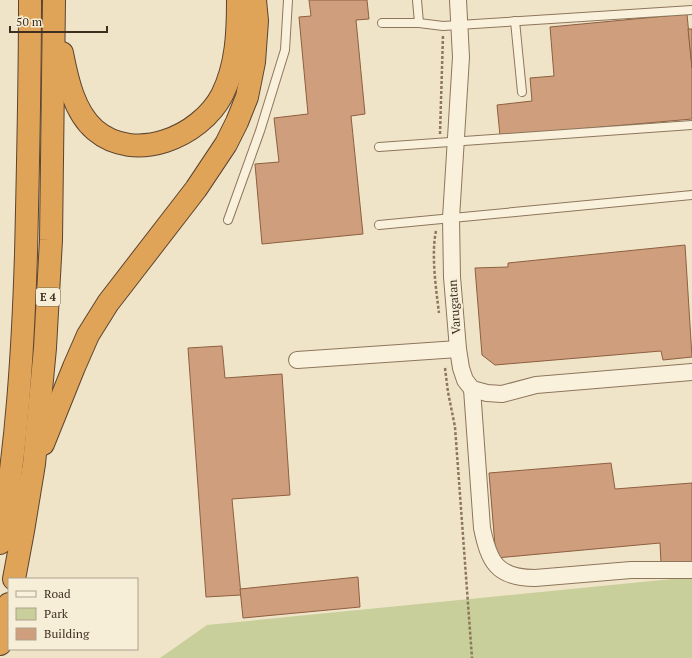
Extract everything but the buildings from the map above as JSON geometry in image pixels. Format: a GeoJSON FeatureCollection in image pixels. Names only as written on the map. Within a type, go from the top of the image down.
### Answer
{"type":"FeatureCollection","features":[{"type":"Feature","properties":{"kind":"highway","name":"E 4"},"geometry":{"type":"LineString","coordinates":[[0,543],[6,511],[15,436],[21,364],[27,202],[30,0]]}},
{"type":"Feature","properties":{"kind":"highway"},"geometry":{"type":"LineString","coordinates":[[54,6],[71,88],[81,111],[88,122],[95,130],[105,137],[129,145],[145,145],[164,141],[182,134],[195,126],[222,96],[236,54],[238,0]]}},
{"type":"Feature","properties":{"kind":"highway"},"geometry":{"type":"LineString","coordinates":[[34,464],[88,335],[108,303],[213,163],[226,144],[237,122],[247,97],[254,62],[256,28],[255,0]]}},
{"type":"Feature","properties":{"kind":"highway","name":"E 4"},"geometry":{"type":"LineString","coordinates":[[14,578],[24,531],[34,464],[41,401],[51,240],[54,6]]}},
{"type":"Feature","properties":{"kind":"highway"},"geometry":{"type":"LineString","coordinates":[[0,644],[8,608]]}},
{"type":"Feature","properties":{"kind":"street","name":"Varugatan"},"geometry":{"type":"LineString","coordinates":[[458,0],[461,57],[451,218],[452,277],[458,349],[465,380],[472,389]]}},
{"type":"Feature","properties":{"kind":"street"},"geometry":{"type":"LineString","coordinates":[[296,360],[458,349]]}},
{"type":"Feature","properties":{"kind":"street"},"geometry":{"type":"LineString","coordinates":[[692,372],[536,385],[502,394],[487,393],[472,389],[482,528],[486,548],[501,570],[507,574],[517,577],[535,578],[631,570],[692,570]]}},
{"type":"Feature","properties":{"kind":"lane"},"geometry":{"type":"LineString","coordinates":[[228,220],[260,131],[285,50],[288,0]]}},
{"type":"Feature","properties":{"kind":"lane"},"geometry":{"type":"LineString","coordinates":[[417,0],[418,23]]}},
{"type":"Feature","properties":{"kind":"lane"},"geometry":{"type":"LineString","coordinates":[[382,23],[418,23],[443,26],[692,10]]}},
{"type":"Feature","properties":{"kind":"lane"},"geometry":{"type":"LineString","coordinates":[[515,21],[522,92]]}},
{"type":"Feature","properties":{"kind":"lane"},"geometry":{"type":"LineString","coordinates":[[379,146],[692,125]]}},
{"type":"Feature","properties":{"kind":"lane"},"geometry":{"type":"LineString","coordinates":[[379,225],[692,195]]}},
{"type":"Feature","properties":{"kind":"green space"},"geometry":{"type":"Polygon","coordinates":[[[692,577],[692,658],[160,658],[207,625],[692,577]]]}}]}
